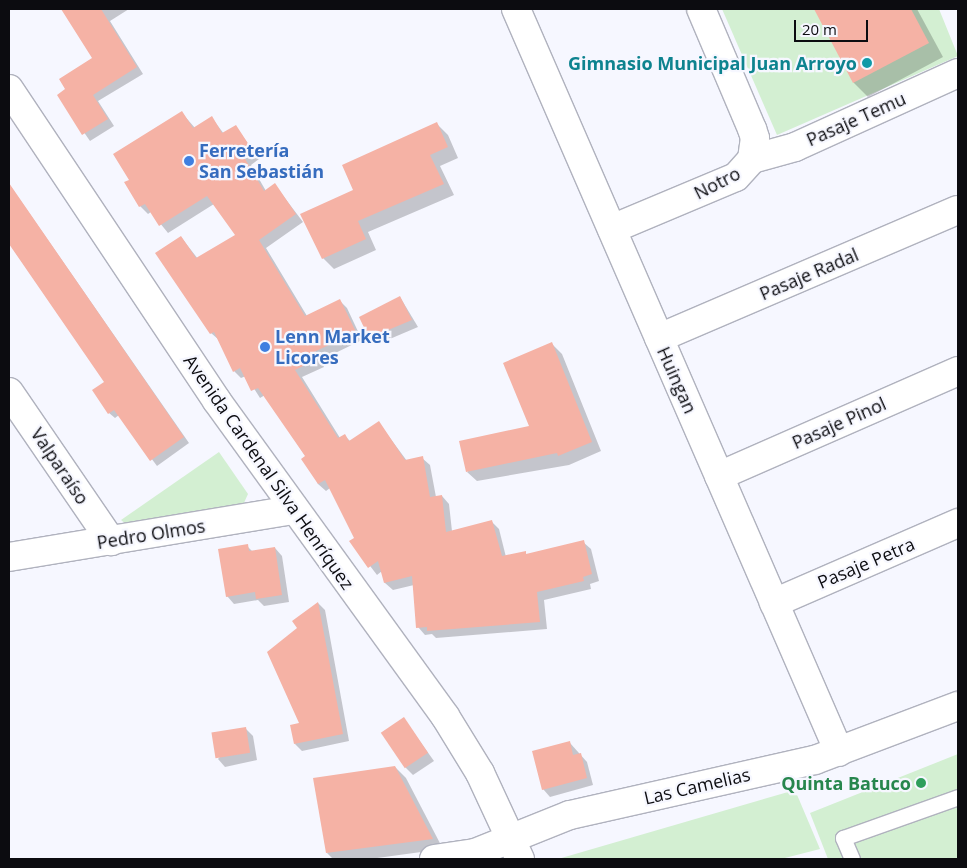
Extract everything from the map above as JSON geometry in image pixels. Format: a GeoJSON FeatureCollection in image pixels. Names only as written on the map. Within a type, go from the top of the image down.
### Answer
{"type":"FeatureCollection","features":[{"type":"Feature","properties":{"kind":"street","name":"Huingan"},"geometry":{"type":"LineString","coordinates":[[516,9],[839,752]]}},
{"type":"Feature","properties":{"kind":"street","name":"Notro"},"geometry":{"type":"LineString","coordinates":[[612,229],[736,177],[752,159],[755,138],[752,129],[701,9]]}},
{"type":"Feature","properties":{"kind":"street","name":"Pasaje Temu"},"geometry":{"type":"LineString","coordinates":[[752,159],[795,147],[958,73]]}},
{"type":"Feature","properties":{"kind":"street","name":"Avenida Cardenal Silva Henríquez"},"geometry":{"type":"LineString","coordinates":[[9,89],[178,344],[293,510],[445,716],[480,773],[515,848]]}},
{"type":"Feature","properties":{"kind":"street","name":"Pasaje Radal"},"geometry":{"type":"LineString","coordinates":[[659,338],[958,210]]}},
{"type":"Feature","properties":{"kind":"street","name":"Pasaje Pinol"},"geometry":{"type":"LineString","coordinates":[[719,476],[958,371]]}},
{"type":"Feature","properties":{"kind":"street","name":"Valparaíso"},"geometry":{"type":"LineString","coordinates":[[9,392],[111,541]]}},
{"type":"Feature","properties":{"kind":"street","name":"Pedro Olmos"},"geometry":{"type":"LineString","coordinates":[[9,557],[293,510]]}},
{"type":"Feature","properties":{"kind":"street","name":"Pasaje Petra"},"geometry":{"type":"LineString","coordinates":[[774,603],[958,523]]}},
{"type":"Feature","properties":{"kind":"street","name":"Las Camelias"},"geometry":{"type":"LineString","coordinates":[[434,859],[515,848],[570,815],[839,752],[958,706]]}},
{"type":"Feature","properties":{"kind":"lane"},"geometry":{"type":"LineString","coordinates":[[852,859],[843,838],[958,797]]}},
{"type":"Feature","properties":{"kind":"green space"},"geometry":{"type":"Polygon","coordinates":[[[722,9],[939,9],[958,56],[777,135],[722,9]]]}},
{"type":"Feature","properties":{"kind":"green space"},"geometry":{"type":"Polygon","coordinates":[[[219,452],[248,494],[243,505],[127,525],[121,520],[219,452]]]}},
{"type":"Feature","properties":{"kind":"green space","name":"Quinta Batuco"},"geometry":{"type":"Polygon","coordinates":[[[958,754],[958,859],[828,859],[810,813],[958,754]]]}},
{"type":"Feature","properties":{"kind":"green space"},"geometry":{"type":"Polygon","coordinates":[[[795,790],[820,849],[781,859],[558,859],[795,790]]]}},
{"type":"Feature","properties":{"kind":"building"},"geometry":{"type":"Polygon","coordinates":[[[61,9],[101,9],[137,67],[93,95],[108,119],[82,135],[57,95],[65,89],[59,79],[92,58],[61,9]]]}},
{"type":"Feature","properties":{"kind":"building","name":"Gimnasio Municipal Juan Arroyo"},"geometry":{"type":"Polygon","coordinates":[[[814,9],[911,9],[929,43],[853,83],[814,9]]]}},
{"type":"Feature","properties":{"kind":"building"},"geometry":{"type":"Polygon","coordinates":[[[182,111],[193,128],[212,116],[222,133],[236,125],[253,151],[244,157],[264,191],[275,183],[296,214],[259,240],[305,316],[340,299],[356,332],[314,352],[317,359],[295,370],[338,438],[345,434],[349,441],[379,421],[405,460],[423,456],[430,497],[442,495],[446,532],[492,520],[502,556],[526,551],[526,554],[584,540],[592,574],[583,577],[584,581],[537,592],[540,622],[427,631],[427,627],[416,628],[412,576],[384,583],[378,561],[368,568],[349,541],[354,538],[325,480],[318,484],[301,459],[305,456],[258,388],[251,391],[240,368],[233,372],[214,332],[210,334],[155,253],[181,236],[196,258],[235,235],[207,196],[159,226],[145,204],[139,207],[124,182],[129,180],[113,154],[182,111]]]}},
{"type":"Feature","properties":{"kind":"building"},"geometry":{"type":"Polygon","coordinates":[[[437,122],[448,147],[430,155],[444,184],[358,221],[366,239],[322,259],[300,214],[353,190],[342,165],[437,122]]]}},
{"type":"Feature","properties":{"kind":"building"},"geometry":{"type":"Polygon","coordinates":[[[9,183],[184,437],[150,461],[114,410],[108,414],[92,390],[104,382],[9,244],[9,183]]]}},
{"type":"Feature","properties":{"kind":"building"},"geometry":{"type":"Polygon","coordinates":[[[400,296],[412,320],[369,338],[359,317],[400,296]]]}},
{"type":"Feature","properties":{"kind":"building"},"geometry":{"type":"Polygon","coordinates":[[[552,342],[592,442],[558,456],[557,453],[466,472],[459,441],[529,426],[503,363],[552,342]]]}},
{"type":"Feature","properties":{"kind":"building"},"geometry":{"type":"Polygon","coordinates":[[[248,544],[249,551],[275,547],[282,595],[256,599],[255,592],[226,597],[218,549],[248,544]]]}},
{"type":"Feature","properties":{"kind":"building"},"geometry":{"type":"Polygon","coordinates":[[[318,602],[343,734],[294,744],[290,725],[299,723],[267,652],[297,628],[292,621],[318,602]]]}},
{"type":"Feature","properties":{"kind":"building"},"geometry":{"type":"Polygon","coordinates":[[[404,717],[428,753],[405,768],[381,733],[404,717]]]}},
{"type":"Feature","properties":{"kind":"building"},"geometry":{"type":"Polygon","coordinates":[[[246,727],[250,753],[215,758],[211,732],[246,727]]]}},
{"type":"Feature","properties":{"kind":"building"},"geometry":{"type":"Polygon","coordinates":[[[570,741],[573,755],[581,753],[587,778],[542,790],[532,751],[570,741]]]}},
{"type":"Feature","properties":{"kind":"building"},"geometry":{"type":"Polygon","coordinates":[[[395,766],[433,839],[326,853],[313,778],[395,766]]]}},
{"type":"Feature","properties":{"kind":"place","name":"Gimnasio Municipal Juan Arroyo"},"geometry":{"type":"Point","coordinates":[867,63]}},
{"type":"Feature","properties":{"kind":"place","name":"Ferretería San Sebastián"},"geometry":{"type":"Point","coordinates":[189,161]}},
{"type":"Feature","properties":{"kind":"place","name":"Lenn Market Licores"},"geometry":{"type":"Point","coordinates":[265,347]}},
{"type":"Feature","properties":{"kind":"place","name":"Quinta Batuco"},"geometry":{"type":"Point","coordinates":[921,783]}}]}
